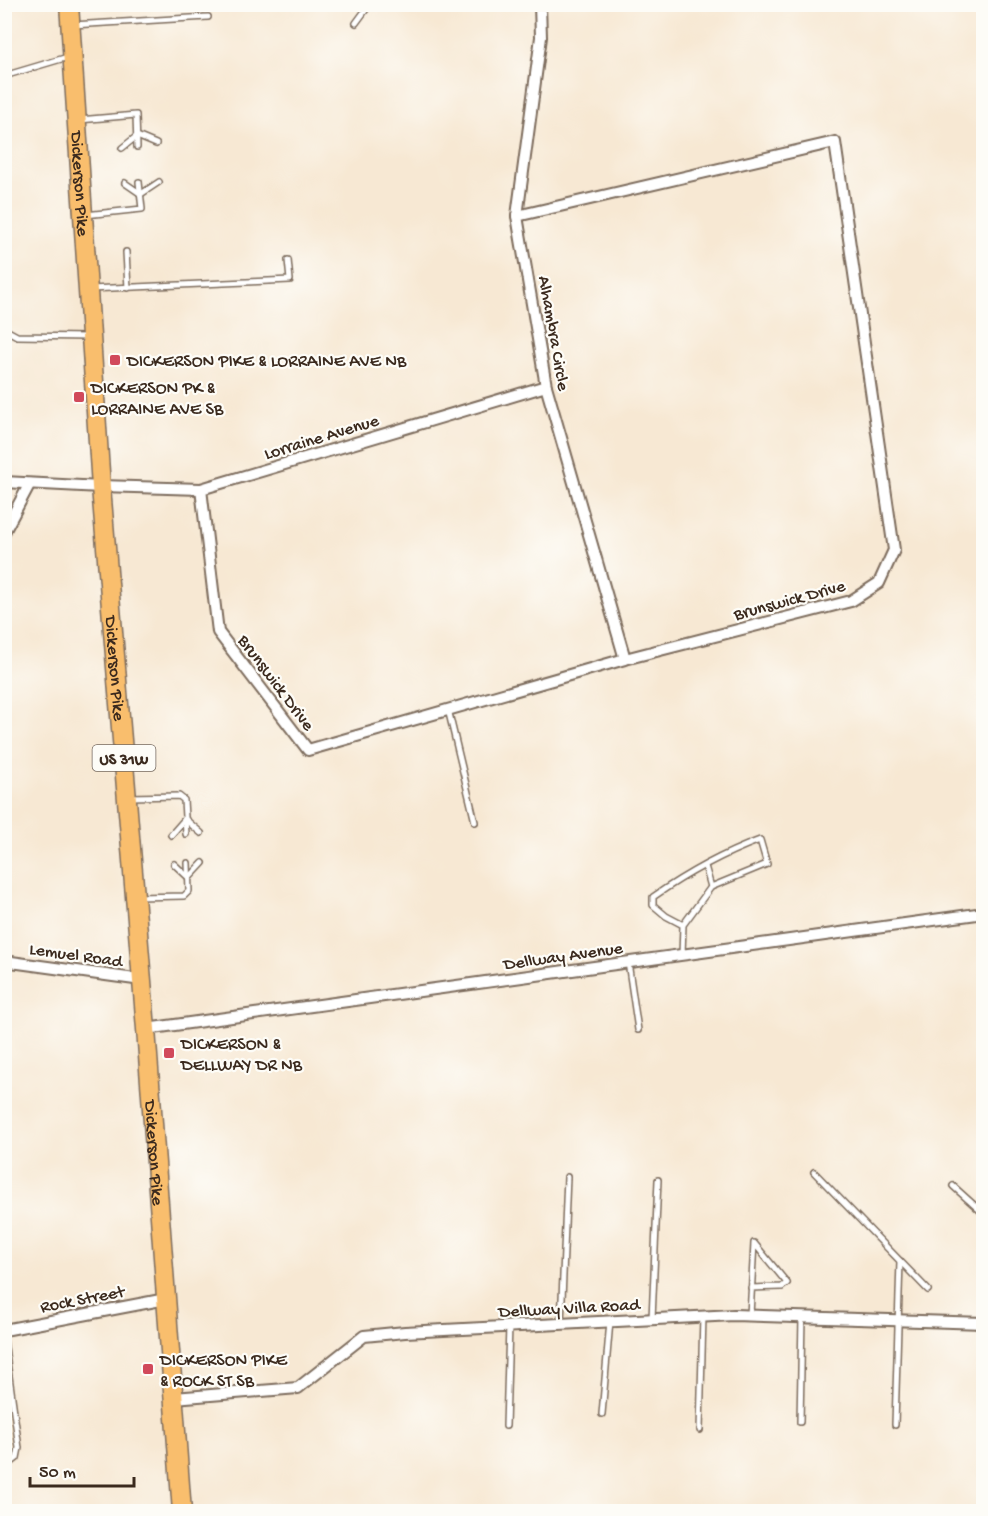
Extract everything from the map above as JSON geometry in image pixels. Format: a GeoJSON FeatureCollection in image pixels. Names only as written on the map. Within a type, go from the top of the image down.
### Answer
{"type":"FeatureCollection","features":[{"type":"Feature","properties":{"kind":"main road","name":"Dickerson Pike"},"geometry":{"type":"LineString","coordinates":[[69,4],[101,486],[146,1029],[182,1512]]}},
{"type":"Feature","properties":{"kind":"street","name":"Alhambra Circle"},"geometry":{"type":"LineString","coordinates":[[540,4],[541,37],[517,216],[546,386],[625,659]]}},
{"type":"Feature","properties":{"kind":"street","name":"Brunswick Drive"},"geometry":{"type":"LineString","coordinates":[[201,489],[218,632],[308,750],[625,659],[851,601],[879,583],[894,550],[835,142],[517,216]]}},
{"type":"Feature","properties":{"kind":"street","name":"Lorraine Avenue"},"geometry":{"type":"LineString","coordinates":[[4,482],[29,485],[201,489],[546,386]]}},
{"type":"Feature","properties":{"kind":"street"},"geometry":{"type":"LineString","coordinates":[[4,532],[29,485]]}},
{"type":"Feature","properties":{"kind":"street","name":"Dellway Avenue"},"geometry":{"type":"LineString","coordinates":[[146,1029],[984,913]]}},
{"type":"Feature","properties":{"kind":"street","name":"Lemuel Road"},"geometry":{"type":"LineString","coordinates":[[4,961],[142,980]]}},
{"type":"Feature","properties":{"kind":"street","name":"Rock Street"},"geometry":{"type":"LineString","coordinates":[[4,1330],[166,1299]]}},
{"type":"Feature","properties":{"kind":"street","name":"Dellway Villa Road"},"geometry":{"type":"LineString","coordinates":[[174,1398],[298,1388],[364,1336],[561,1323],[750,1315],[896,1318],[982,1323]]}},
{"type":"Feature","properties":{"kind":"lane"},"geometry":{"type":"LineString","coordinates":[[356,23],[370,4]]}},
{"type":"Feature","properties":{"kind":"lane"},"geometry":{"type":"LineString","coordinates":[[71,25],[208,17]]}},
{"type":"Feature","properties":{"kind":"lane"},"geometry":{"type":"LineString","coordinates":[[4,76],[73,56]]}},
{"type":"Feature","properties":{"kind":"lane"},"geometry":{"type":"LineString","coordinates":[[77,120],[136,115],[137,147]]}},
{"type":"Feature","properties":{"kind":"lane"},"geometry":{"type":"LineString","coordinates":[[137,136],[156,144]]}},
{"type":"Feature","properties":{"kind":"lane"},"geometry":{"type":"LineString","coordinates":[[122,148],[137,136]]}},
{"type":"Feature","properties":{"kind":"lane"},"geometry":{"type":"LineString","coordinates":[[83,215],[142,209],[139,182]]}},
{"type":"Feature","properties":{"kind":"lane"},"geometry":{"type":"LineString","coordinates":[[141,194],[159,182]]}},
{"type":"Feature","properties":{"kind":"lane"},"geometry":{"type":"LineString","coordinates":[[125,183],[141,194]]}},
{"type":"Feature","properties":{"kind":"lane"},"geometry":{"type":"LineString","coordinates":[[126,252],[128,288]]}},
{"type":"Feature","properties":{"kind":"lane"},"geometry":{"type":"LineString","coordinates":[[88,289],[290,280],[288,260]]}},
{"type":"Feature","properties":{"kind":"lane"},"geometry":{"type":"LineString","coordinates":[[4,329],[17,336],[92,337]]}},
{"type":"Feature","properties":{"kind":"lane"},"geometry":{"type":"LineString","coordinates":[[448,710],[475,822]]}},
{"type":"Feature","properties":{"kind":"lane"},"geometry":{"type":"LineString","coordinates":[[127,798],[179,796],[184,800],[186,834]]}},
{"type":"Feature","properties":{"kind":"lane"},"geometry":{"type":"LineString","coordinates":[[185,819],[201,833]]}},
{"type":"Feature","properties":{"kind":"lane"},"geometry":{"type":"LineString","coordinates":[[171,835],[185,819]]}},
{"type":"Feature","properties":{"kind":"lane"},"geometry":{"type":"LineString","coordinates":[[682,955],[683,925],[711,887],[767,864],[760,840],[736,849],[653,897],[653,905],[666,916],[683,925]]}},
{"type":"Feature","properties":{"kind":"lane"},"geometry":{"type":"LineString","coordinates":[[135,897],[184,896],[189,891],[188,863]]}},
{"type":"Feature","properties":{"kind":"lane"},"geometry":{"type":"LineString","coordinates":[[189,878],[203,863]]}},
{"type":"Feature","properties":{"kind":"lane"},"geometry":{"type":"LineString","coordinates":[[174,864],[189,878]]}},
{"type":"Feature","properties":{"kind":"lane"},"geometry":{"type":"LineString","coordinates":[[705,866],[711,887]]}},
{"type":"Feature","properties":{"kind":"lane"},"geometry":{"type":"LineString","coordinates":[[628,962],[638,1030]]}},
{"type":"Feature","properties":{"kind":"lane"},"geometry":{"type":"LineString","coordinates":[[814,1172],[928,1290]]}},
{"type":"Feature","properties":{"kind":"lane"},"geometry":{"type":"LineString","coordinates":[[561,1323],[567,1177]]}},
{"type":"Feature","properties":{"kind":"lane"},"geometry":{"type":"LineString","coordinates":[[652,1319],[658,1180]]}},
{"type":"Feature","properties":{"kind":"lane"},"geometry":{"type":"LineString","coordinates":[[953,1186],[984,1214]]}},
{"type":"Feature","properties":{"kind":"lane"},"geometry":{"type":"LineString","coordinates":[[750,1315],[751,1288],[752,1266],[754,1244],[787,1283],[782,1287],[751,1288]]}},
{"type":"Feature","properties":{"kind":"lane"},"geometry":{"type":"LineString","coordinates":[[895,1425],[896,1318],[900,1261]]}},
{"type":"Feature","properties":{"kind":"lane"},"geometry":{"type":"LineString","coordinates":[[700,1430],[703,1316]]}},
{"type":"Feature","properties":{"kind":"lane"},"geometry":{"type":"LineString","coordinates":[[800,1422],[802,1317]]}},
{"type":"Feature","properties":{"kind":"lane"},"geometry":{"type":"LineString","coordinates":[[602,1414],[610,1321]]}},
{"type":"Feature","properties":{"kind":"lane"},"geometry":{"type":"LineString","coordinates":[[982,1323],[984,1351]]}},
{"type":"Feature","properties":{"kind":"lane"},"geometry":{"type":"LineString","coordinates":[[506,1426],[509,1326]]}},
{"type":"Feature","properties":{"kind":"lane"},"geometry":{"type":"LineString","coordinates":[[4,1340],[19,1448],[16,1458],[4,1468]]}},
{"type":"Feature","properties":{"kind":"place","name":"DICKERSON PIKE & LORRAINE AVE NB"},"geometry":{"type":"Point","coordinates":[115,360]}},
{"type":"Feature","properties":{"kind":"place","name":"DICKERSON PK & LORRAINE AVE SB"},"geometry":{"type":"Point","coordinates":[79,397]}},
{"type":"Feature","properties":{"kind":"place","name":"DICKERSON & DELLWAY DR NB"},"geometry":{"type":"Point","coordinates":[169,1053]}},
{"type":"Feature","properties":{"kind":"place","name":"DICKERSON PIKE & ROCK ST SB"},"geometry":{"type":"Point","coordinates":[148,1369]}}]}
